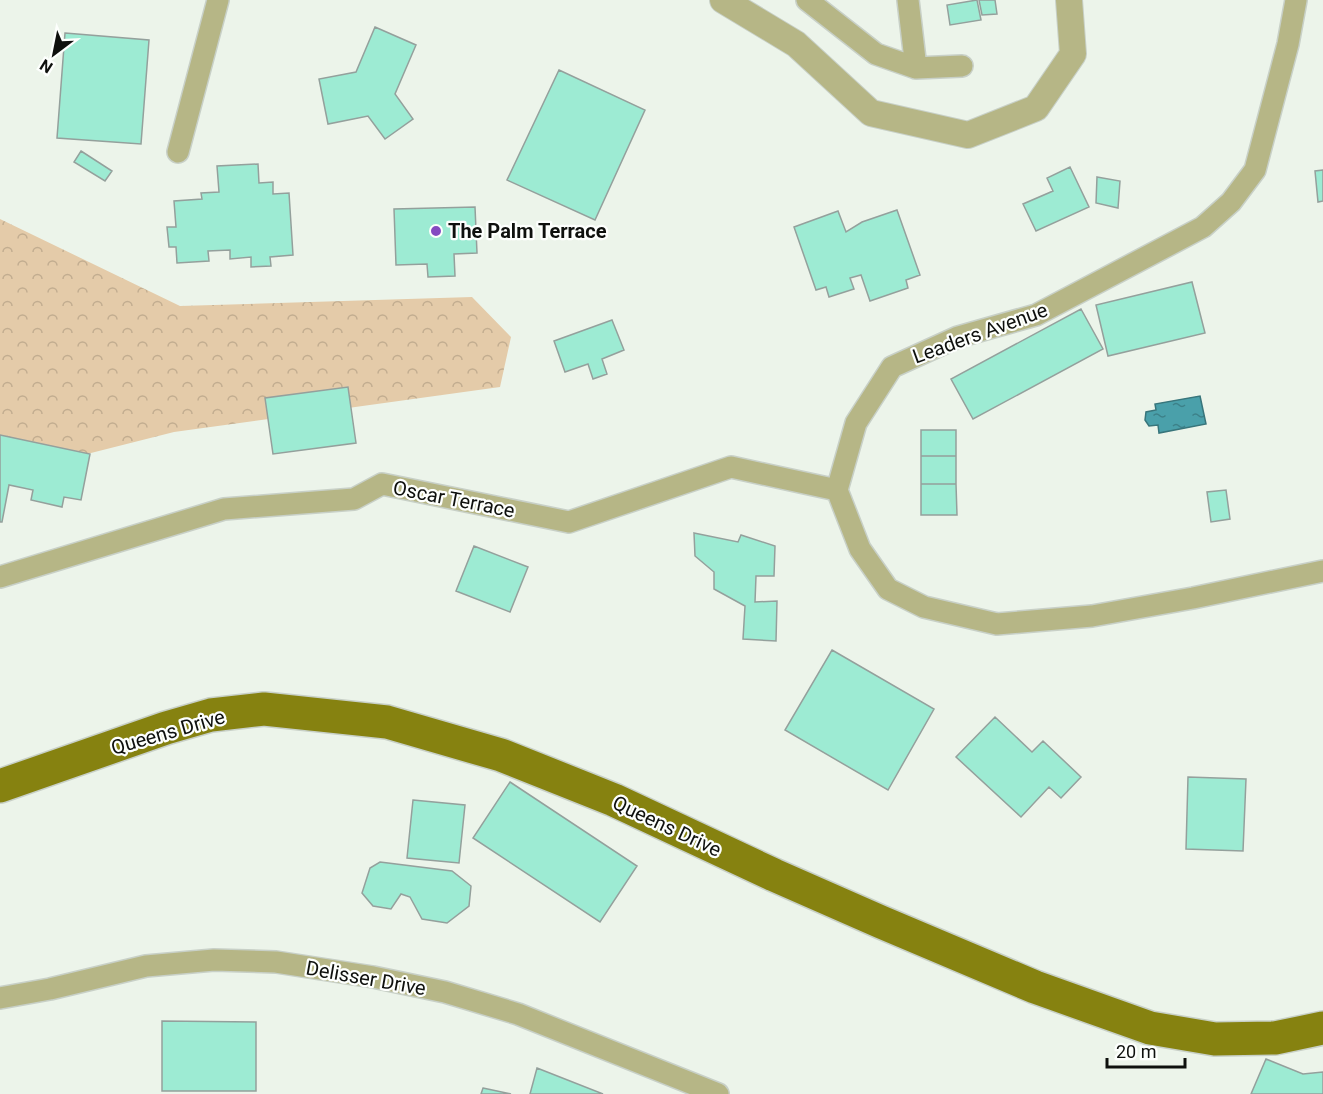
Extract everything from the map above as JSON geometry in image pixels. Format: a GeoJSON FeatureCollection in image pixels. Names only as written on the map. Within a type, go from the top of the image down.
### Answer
{"type":"FeatureCollection","features":[{"type":"Feature","properties":{"kind":"main road","name":"Queens Drive"},"geometry":{"type":"LineString","coordinates":[[0,786],[166,728],[211,715],[264,709],[387,722],[501,755],[614,800],[881,922],[1035,987],[1150,1028],[1215,1039],[1275,1038],[1323,1028]]}},
{"type":"Feature","properties":{"kind":"street"},"geometry":{"type":"LineString","coordinates":[[178,152],[218,0]]}},
{"type":"Feature","properties":{"kind":"street"},"geometry":{"type":"LineString","coordinates":[[723,0],[796,44],[871,113],[968,135],[1036,108],[1073,54],[1070,0]]}},
{"type":"Feature","properties":{"kind":"street"},"geometry":{"type":"LineString","coordinates":[[807,0],[876,54],[916,68],[962,66]]}},
{"type":"Feature","properties":{"kind":"street"},"geometry":{"type":"LineString","coordinates":[[908,0],[916,68]]}},
{"type":"Feature","properties":{"kind":"street","name":"Leaders Avenue"},"geometry":{"type":"LineString","coordinates":[[837,490],[856,423],[892,367],[958,337],[1036,315],[1203,227],[1231,202],[1255,170],[1288,44],[1296,0]]}},
{"type":"Feature","properties":{"kind":"street","name":"Oscar Terrace"},"geometry":{"type":"LineString","coordinates":[[0,577],[224,509],[354,500],[382,484],[569,522],[732,467],[837,490]]}},
{"type":"Feature","properties":{"kind":"street"},"geometry":{"type":"LineString","coordinates":[[837,490],[860,549],[888,589],[924,607],[998,624],[1092,616],[1323,571]]}},
{"type":"Feature","properties":{"kind":"street","name":"Delisser Drive"},"geometry":{"type":"LineString","coordinates":[[0,998],[50,989],[146,966],[214,960],[276,962],[373,976],[445,992],[518,1014],[718,1094]]}},
{"type":"Feature","properties":{"kind":"green space"},"geometry":{"type":"Polygon","coordinates":[[[0,219],[180,306],[472,297],[511,337],[500,387],[174,432],[0,476],[0,219]]]}},
{"type":"Feature","properties":{"kind":"water"},"geometry":{"type":"Polygon","coordinates":[[[1200,396],[1206,424],[1159,433],[1158,425],[1149,426],[1145,420],[1146,412],[1156,410],[1155,404],[1200,396]]]}},
{"type":"Feature","properties":{"kind":"building"},"geometry":{"type":"Polygon","coordinates":[[[977,0],[981,20],[950,25],[947,5],[977,0]]]}},
{"type":"Feature","properties":{"kind":"building"},"geometry":{"type":"Polygon","coordinates":[[[979,0],[995,0],[997,14],[982,15],[979,0]]]}},
{"type":"Feature","properties":{"kind":"building"},"geometry":{"type":"Polygon","coordinates":[[[375,27],[416,45],[395,94],[413,119],[385,139],[368,116],[328,124],[319,79],[356,72],[375,27]]]}},
{"type":"Feature","properties":{"kind":"building"},"geometry":{"type":"Polygon","coordinates":[[[65,33],[149,40],[141,144],[57,138],[65,33]]]}},
{"type":"Feature","properties":{"kind":"building"},"geometry":{"type":"Polygon","coordinates":[[[559,70],[645,110],[595,220],[507,180],[559,70]]]}},
{"type":"Feature","properties":{"kind":"building"},"geometry":{"type":"Polygon","coordinates":[[[81,151],[112,171],[105,181],[74,162],[81,151]]]}},
{"type":"Feature","properties":{"kind":"building"},"geometry":{"type":"Polygon","coordinates":[[[258,164],[259,183],[273,182],[273,194],[289,193],[293,255],[270,257],[271,266],[251,267],[251,257],[230,259],[230,250],[208,251],[209,261],[177,263],[176,247],[169,247],[167,227],[176,227],[174,201],[202,199],[201,193],[219,192],[217,166],[258,164]]]}},
{"type":"Feature","properties":{"kind":"building"},"geometry":{"type":"Polygon","coordinates":[[[1070,167],[1089,207],[1036,231],[1023,204],[1053,191],[1047,178],[1070,167]]]}},
{"type":"Feature","properties":{"kind":"building"},"geometry":{"type":"Polygon","coordinates":[[[1323,170],[1323,201],[1318,202],[1315,171],[1323,170]]]}},
{"type":"Feature","properties":{"kind":"building"},"geometry":{"type":"Polygon","coordinates":[[[1097,177],[1120,181],[1118,208],[1096,203],[1097,177]]]}},
{"type":"Feature","properties":{"kind":"building","name":"The Palm Terrace"},"geometry":{"type":"Polygon","coordinates":[[[475,207],[477,253],[454,254],[455,276],[428,277],[427,264],[396,265],[394,209],[475,207]]]}},
{"type":"Feature","properties":{"kind":"building"},"geometry":{"type":"Polygon","coordinates":[[[897,210],[920,275],[906,280],[908,288],[870,301],[861,275],[850,278],[854,289],[829,297],[826,287],[816,290],[794,227],[838,211],[846,232],[862,222],[897,210]]]}},
{"type":"Feature","properties":{"kind":"building"},"geometry":{"type":"Polygon","coordinates":[[[1192,282],[1205,333],[1108,356],[1096,305],[1192,282]]]}},
{"type":"Feature","properties":{"kind":"building"},"geometry":{"type":"Polygon","coordinates":[[[1081,309],[1103,349],[973,419],[951,379],[1081,309]]]}},
{"type":"Feature","properties":{"kind":"building"},"geometry":{"type":"Polygon","coordinates":[[[612,320],[624,350],[602,359],[607,374],[593,379],[588,364],[565,372],[554,341],[612,320]]]}},
{"type":"Feature","properties":{"kind":"building"},"geometry":{"type":"Polygon","coordinates":[[[348,387],[356,443],[273,454],[265,398],[348,387]]]}},
{"type":"Feature","properties":{"kind":"building"},"geometry":{"type":"Polygon","coordinates":[[[921,430],[956,430],[956,456],[921,456],[921,430]]]}},
{"type":"Feature","properties":{"kind":"building"},"geometry":{"type":"Polygon","coordinates":[[[0,435],[90,454],[81,500],[64,497],[62,507],[31,500],[33,490],[9,485],[2,522],[0,522],[0,435]]]}},
{"type":"Feature","properties":{"kind":"building"},"geometry":{"type":"Polygon","coordinates":[[[921,456],[956,456],[956,484],[921,484],[921,456]]]}},
{"type":"Feature","properties":{"kind":"building"},"geometry":{"type":"Polygon","coordinates":[[[921,484],[956,484],[957,515],[921,515],[921,484]]]}},
{"type":"Feature","properties":{"kind":"building"},"geometry":{"type":"Polygon","coordinates":[[[1226,490],[1230,519],[1211,522],[1207,492],[1226,490]]]}},
{"type":"Feature","properties":{"kind":"building"},"geometry":{"type":"Polygon","coordinates":[[[694,533],[738,542],[741,535],[775,546],[774,576],[756,576],[755,602],[777,601],[776,641],[743,639],[745,606],[714,589],[714,572],[695,556],[694,533]]]}},
{"type":"Feature","properties":{"kind":"building"},"geometry":{"type":"Polygon","coordinates":[[[474,546],[528,567],[510,612],[456,591],[474,546]]]}},
{"type":"Feature","properties":{"kind":"building"},"geometry":{"type":"Polygon","coordinates":[[[832,650],[934,709],[888,790],[785,730],[832,650]]]}},
{"type":"Feature","properties":{"kind":"building"},"geometry":{"type":"Polygon","coordinates":[[[995,717],[1032,752],[1043,741],[1081,777],[1061,798],[1049,787],[1021,817],[956,757],[995,717]]]}},
{"type":"Feature","properties":{"kind":"building"},"geometry":{"type":"Polygon","coordinates":[[[1188,777],[1246,779],[1243,851],[1186,849],[1188,777]]]}},
{"type":"Feature","properties":{"kind":"building"},"geometry":{"type":"Polygon","coordinates":[[[510,782],[637,866],[600,922],[473,838],[510,782]]]}},
{"type":"Feature","properties":{"kind":"building"},"geometry":{"type":"Polygon","coordinates":[[[413,800],[465,805],[459,863],[407,858],[413,800]]]}},
{"type":"Feature","properties":{"kind":"building"},"geometry":{"type":"Polygon","coordinates":[[[380,862],[452,871],[471,886],[469,906],[447,923],[422,919],[410,897],[401,894],[391,909],[373,906],[362,893],[370,868],[380,862]]]}},
{"type":"Feature","properties":{"kind":"building"},"geometry":{"type":"Polygon","coordinates":[[[162,1021],[256,1022],[256,1091],[162,1091],[162,1021]]]}},
{"type":"Feature","properties":{"kind":"building"},"geometry":{"type":"Polygon","coordinates":[[[1266,1059],[1303,1074],[1323,1072],[1323,1094],[1251,1094],[1266,1059]]]}},
{"type":"Feature","properties":{"kind":"building"},"geometry":{"type":"Polygon","coordinates":[[[537,1068],[603,1094],[530,1094],[537,1068]]]}},
{"type":"Feature","properties":{"kind":"building"},"geometry":{"type":"Polygon","coordinates":[[[483,1088],[511,1094],[481,1094],[483,1088]]]}},
{"type":"Feature","properties":{"kind":"place","name":"The Palm Terrace"},"geometry":{"type":"Point","coordinates":[436,231]}}]}
